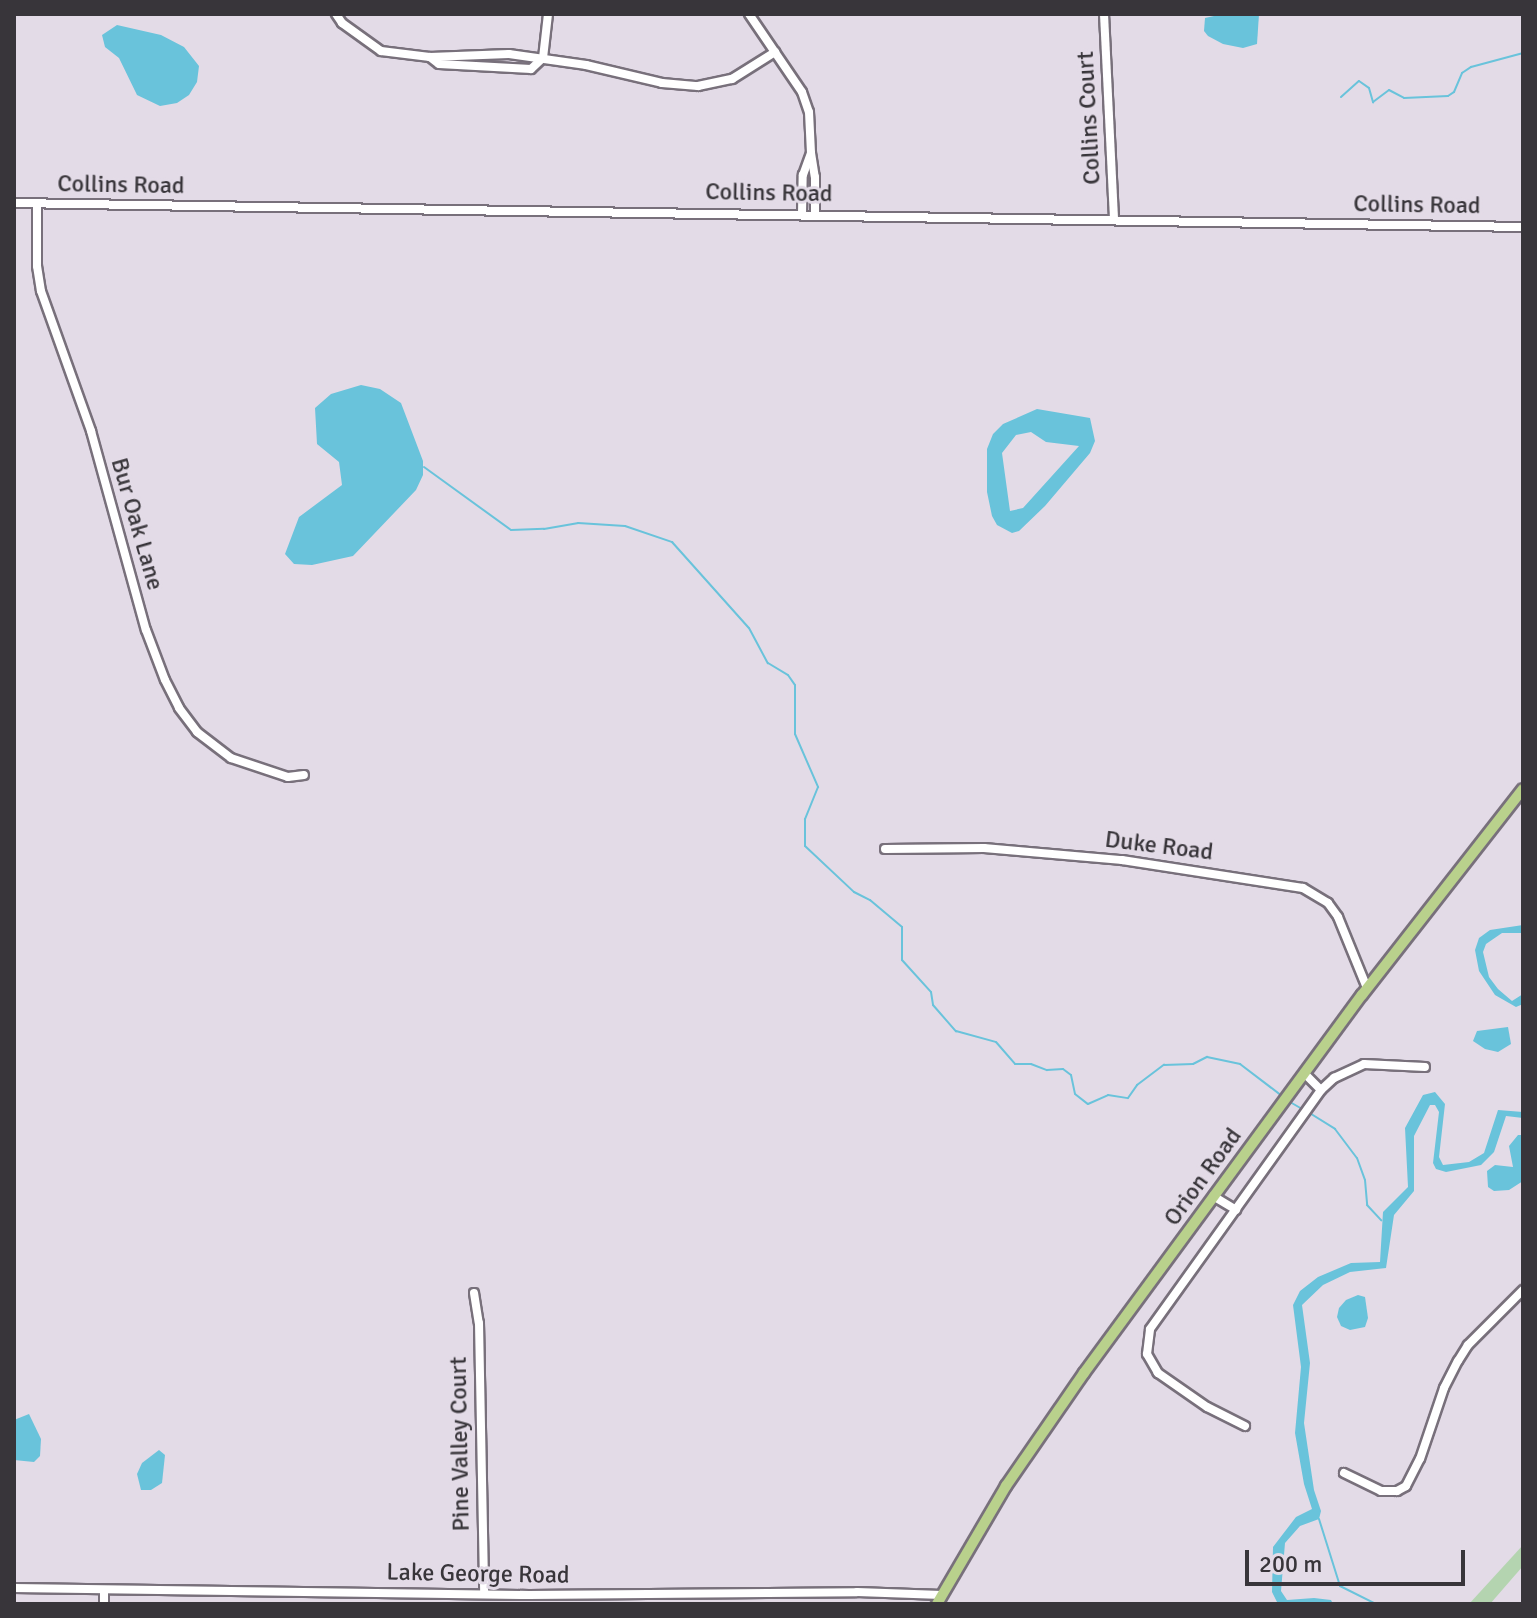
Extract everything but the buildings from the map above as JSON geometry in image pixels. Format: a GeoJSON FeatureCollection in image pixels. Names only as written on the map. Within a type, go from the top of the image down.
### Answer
{"type":"FeatureCollection","features":[{"type":"Feature","properties":{"kind":"main road","name":"Orion Road"},"geometry":{"type":"LineString","coordinates":[[940,1600],[1006,1486],[1213,1196],[1367,988],[1523,789]]}},
{"type":"Feature","properties":{"kind":"street"},"geometry":{"type":"LineString","coordinates":[[336,14],[342,23],[381,51],[430,57],[509,54],[543,58],[662,83],[698,86],[732,79],[775,52]]}},
{"type":"Feature","properties":{"kind":"street"},"geometry":{"type":"LineString","coordinates":[[430,57],[439,64],[531,69],[543,58],[548,14]]}},
{"type":"Feature","properties":{"kind":"street"},"geometry":{"type":"LineString","coordinates":[[749,14],[802,92],[809,112],[815,214]]}},
{"type":"Feature","properties":{"kind":"street","name":"Collins Court"},"geometry":{"type":"LineString","coordinates":[[1104,14],[1114,220]]}},
{"type":"Feature","properties":{"kind":"street"},"geometry":{"type":"LineString","coordinates":[[802,214],[803,175],[811,153]]}},
{"type":"Feature","properties":{"kind":"street","name":"Collins Road"},"geometry":{"type":"LineString","coordinates":[[14,203],[1523,227]]}},
{"type":"Feature","properties":{"kind":"street","name":"Bur Oak Lane"},"geometry":{"type":"LineString","coordinates":[[37,204],[37,266],[41,291],[91,431],[146,630],[165,680],[179,708],[197,732],[231,758],[288,777],[304,775]]}},
{"type":"Feature","properties":{"kind":"street","name":"Duke Road"},"geometry":{"type":"LineString","coordinates":[[885,849],[984,848],[1122,860],[1303,888],[1318,894],[1338,917],[1367,988]]}},
{"type":"Feature","properties":{"kind":"street"},"geometry":{"type":"LineString","coordinates":[[1245,1426],[1207,1407],[1158,1373],[1150,1363],[1147,1347],[1150,1329],[1321,1090],[1334,1078],[1364,1064],[1425,1067]]}},
{"type":"Feature","properties":{"kind":"street"},"geometry":{"type":"LineString","coordinates":[[1304,1073],[1321,1090]]}},
{"type":"Feature","properties":{"kind":"street"},"geometry":{"type":"LineString","coordinates":[[1213,1196],[1236,1210]]}},
{"type":"Feature","properties":{"kind":"street"},"geometry":{"type":"LineString","coordinates":[[1344,1473],[1381,1491],[1397,1491],[1406,1486],[1420,1459],[1444,1388],[1458,1361],[1468,1345],[1523,1290]]}},
{"type":"Feature","properties":{"kind":"street","name":"Pine Valley Court"},"geometry":{"type":"LineString","coordinates":[[474,1293],[479,1323],[484,1594]]}},
{"type":"Feature","properties":{"kind":"street","name":"Lake George Road"},"geometry":{"type":"LineString","coordinates":[[14,1588],[634,1599],[940,1600]]}},
{"type":"Feature","properties":{"kind":"street"},"geometry":{"type":"LineString","coordinates":[[104,1590],[104,1604]]}},
{"type":"Feature","properties":{"kind":"green space"},"geometry":{"type":"Polygon","coordinates":[[[1523,1545],[1523,1566],[1490,1604],[1469,1604],[1523,1545]]]}},
{"type":"Feature","properties":{"kind":"water"},"geometry":{"type":"Polygon","coordinates":[[[1223,14],[1259,14],[1257,44],[1243,48],[1223,44],[1208,36],[1204,31],[1205,18],[1223,14]]]}},
{"type":"Feature","properties":{"kind":"water"},"geometry":{"type":"Polygon","coordinates":[[[117,25],[161,35],[184,47],[199,66],[197,82],[189,95],[177,103],[160,106],[137,95],[119,58],[105,47],[102,35],[117,25]]]}},
{"type":"Feature","properties":{"kind":"water"},"geometry":{"type":"Polygon","coordinates":[[[361,385],[380,389],[401,403],[423,461],[423,475],[416,490],[353,556],[312,565],[294,564],[285,554],[299,517],[342,485],[339,462],[317,444],[315,408],[331,394],[361,385]]]}},
{"type":"Feature","properties":{"kind":"water"},"geometry":{"type":"Polygon","coordinates":[[[1037,409],[1090,418],[1095,441],[1090,453],[1045,506],[1019,531],[1012,533],[997,525],[987,492],[987,449],[993,434],[1003,424],[1037,409]],[[1031,432],[1016,435],[1002,453],[1010,511],[1023,508],[1079,446],[1046,442],[1031,432]]]}},
{"type":"Feature","properties":{"kind":"water"},"geometry":{"type":"Polygon","coordinates":[[[1523,925],[1523,933],[1502,933],[1486,944],[1483,952],[1489,977],[1498,989],[1512,1001],[1523,994],[1523,1004],[1516,1007],[1495,995],[1479,971],[1475,950],[1479,938],[1490,930],[1523,925]]]}},
{"type":"Feature","properties":{"kind":"water"},"geometry":{"type":"Polygon","coordinates":[[[1508,1027],[1511,1044],[1498,1052],[1485,1049],[1473,1041],[1477,1031],[1508,1027]]]}},
{"type":"Feature","properties":{"kind":"water"},"geometry":{"type":"Polygon","coordinates":[[[1435,1092],[1445,1104],[1439,1157],[1443,1165],[1469,1162],[1484,1153],[1498,1110],[1523,1112],[1523,1118],[1506,1116],[1494,1152],[1481,1165],[1446,1172],[1436,1169],[1433,1163],[1439,1112],[1435,1105],[1430,1105],[1414,1136],[1414,1191],[1394,1215],[1386,1268],[1350,1272],[1323,1285],[1302,1305],[1310,1363],[1304,1423],[1314,1490],[1321,1511],[1319,1519],[1300,1526],[1285,1543],[1281,1591],[1287,1600],[1314,1598],[1331,1600],[1333,1604],[1278,1604],[1272,1592],[1273,1547],[1296,1517],[1312,1509],[1295,1433],[1301,1367],[1293,1305],[1300,1291],[1318,1277],[1351,1263],[1380,1262],[1383,1212],[1408,1187],[1405,1128],[1423,1095],[1435,1092]]]}},
{"type":"Feature","properties":{"kind":"water"},"geometry":{"type":"Polygon","coordinates":[[[1518,1135],[1523,1135],[1523,1181],[1509,1190],[1494,1191],[1488,1187],[1487,1171],[1495,1165],[1513,1167],[1509,1146],[1518,1135]]]}},
{"type":"Feature","properties":{"kind":"water"},"geometry":{"type":"Polygon","coordinates":[[[1358,1295],[1365,1297],[1368,1318],[1365,1327],[1350,1330],[1341,1326],[1337,1317],[1339,1308],[1346,1300],[1358,1295]]]}},
{"type":"Feature","properties":{"kind":"water"},"geometry":{"type":"Polygon","coordinates":[[[29,1414],[41,1439],[40,1456],[34,1462],[14,1460],[14,1420],[29,1414]]]}},
{"type":"Feature","properties":{"kind":"water"},"geometry":{"type":"Polygon","coordinates":[[[159,1450],[165,1455],[162,1483],[151,1490],[141,1490],[137,1474],[142,1463],[159,1450]]]}},
{"type":"Feature","properties":{"kind":"waterway"},"geometry":{"type":"LineString","coordinates":[[1341,97],[1359,81],[1369,88],[1373,102],[1389,90],[1404,98],[1448,96],[1454,92],[1462,73],[1471,67],[1523,53]]}},
{"type":"Feature","properties":{"kind":"waterway"},"geometry":{"type":"LineString","coordinates":[[424,467],[511,530],[544,529],[578,523],[625,526],[672,542],[749,628],[768,663],[788,675],[795,685],[795,734],[818,787],[805,819],[805,846],[854,892],[870,900],[902,927],[902,960],[931,992],[933,1005],[956,1031],[996,1042],[1015,1064],[1031,1064],[1047,1070],[1063,1069],[1071,1075],[1075,1094],[1088,1104],[1108,1095],[1128,1098],[1137,1085],[1164,1065],[1193,1064],[1207,1057],[1240,1064],[1282,1096]]}},
{"type":"Feature","properties":{"kind":"waterway"},"geometry":{"type":"LineString","coordinates":[[1290,1102],[1302,1109]]}},
{"type":"Feature","properties":{"kind":"waterway"},"geometry":{"type":"LineString","coordinates":[[1308,1112],[1335,1129],[1357,1158],[1365,1180],[1367,1205],[1381,1220]]}},
{"type":"Feature","properties":{"kind":"waterway"},"geometry":{"type":"LineString","coordinates":[[1319,1519],[1340,1586],[1376,1604]]}}]}
